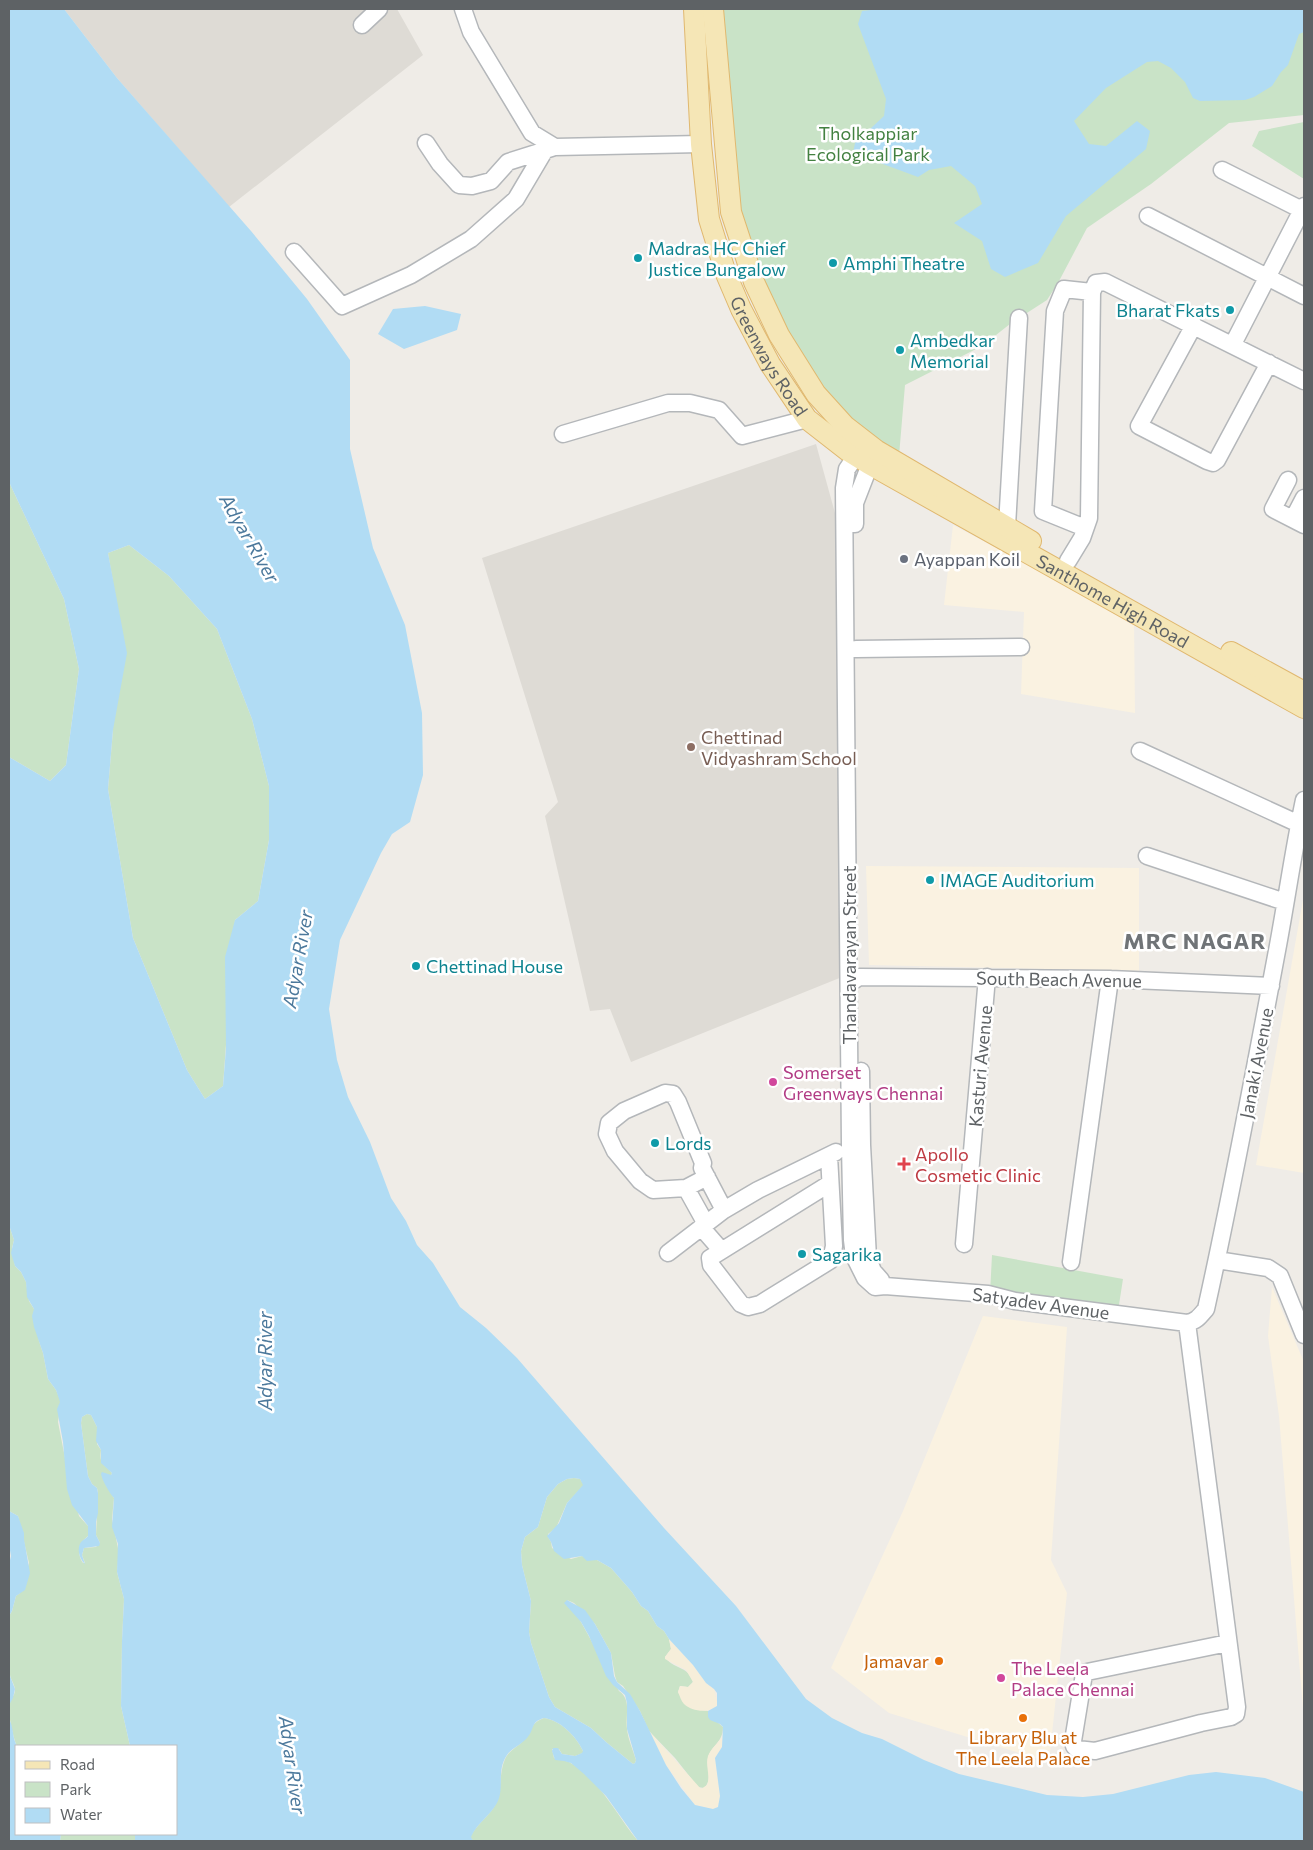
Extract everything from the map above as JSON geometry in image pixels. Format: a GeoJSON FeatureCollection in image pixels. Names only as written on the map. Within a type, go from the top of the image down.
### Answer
{"type":"FeatureCollection","features":[{"type":"Feature","properties":{"kind":"main road","name":"Greenways Road"},"geometry":{"type":"LineString","coordinates":[[694,9],[701,144],[709,219],[726,274],[741,309],[770,364],[807,419],[866,453]]}},
{"type":"Feature","properties":{"kind":"main road","name":"Greenways Road"},"geometry":{"type":"LineString","coordinates":[[712,9],[731,212],[754,282],[780,335],[816,394],[866,453]]}},
{"type":"Feature","properties":{"kind":"main road","name":"Santhome High Road"},"geometry":{"type":"LineString","coordinates":[[866,453],[1007,526],[1303,697]]}},
{"type":"Feature","properties":{"kind":"main road","name":"Santhome High Road"},"geometry":{"type":"LineString","coordinates":[[866,453],[1303,697]]}},
{"type":"Feature","properties":{"kind":"street"},"geometry":{"type":"LineString","coordinates":[[362,25],[379,9]]}},
{"type":"Feature","properties":{"kind":"street"},"geometry":{"type":"LineString","coordinates":[[463,9],[471,32],[532,134],[550,149]]}},
{"type":"Feature","properties":{"kind":"street"},"geometry":{"type":"LineString","coordinates":[[426,143],[440,164],[459,185],[472,186],[491,181],[508,162],[550,149],[701,144]]}},
{"type":"Feature","properties":{"kind":"street"},"geometry":{"type":"LineString","coordinates":[[294,252],[342,306],[411,275],[471,239],[516,199],[550,149]]}},
{"type":"Feature","properties":{"kind":"street"},"geometry":{"type":"LineString","coordinates":[[1222,170],[1303,209],[1233,344]]}},
{"type":"Feature","properties":{"kind":"street"},"geometry":{"type":"LineString","coordinates":[[1148,216],[1304,296]]}},
{"type":"Feature","properties":{"kind":"street"},"geometry":{"type":"LineString","coordinates":[[1068,561],[1082,538],[1089,518],[1092,292],[1096,283],[1105,282],[1233,344],[1304,381]]}},
{"type":"Feature","properties":{"kind":"street"},"geometry":{"type":"LineString","coordinates":[[1085,528],[1044,510],[1055,311],[1064,289],[1092,292]]}},
{"type":"Feature","properties":{"kind":"street"},"geometry":{"type":"LineString","coordinates":[[1007,526],[1019,318]]}},
{"type":"Feature","properties":{"kind":"street"},"geometry":{"type":"LineString","coordinates":[[1194,325],[1139,426],[1207,461],[1213,463],[1218,460],[1269,363]]}},
{"type":"Feature","properties":{"kind":"street"},"geometry":{"type":"LineString","coordinates":[[563,434],[668,403],[690,403],[719,410],[742,436],[807,419]]}},
{"type":"Feature","properties":{"kind":"street","name":"Thandavarayan Street"},"geometry":{"type":"LineString","coordinates":[[852,780],[856,649],[855,503],[866,453]]}},
{"type":"Feature","properties":{"kind":"street","name":"Thandavarayan Street"},"geometry":{"type":"LineString","coordinates":[[866,453],[847,469],[844,488],[852,780],[856,1145],[852,1240],[854,1256],[865,1278],[875,1287],[885,1286]]}},
{"type":"Feature","properties":{"kind":"street"},"geometry":{"type":"LineString","coordinates":[[1288,480],[1273,509],[1299,522],[1304,498]]}},
{"type":"Feature","properties":{"kind":"street"},"geometry":{"type":"LineString","coordinates":[[856,649],[1021,647]]}},
{"type":"Feature","properties":{"kind":"street"},"geometry":{"type":"LineString","coordinates":[[1140,751],[1299,824]]}},
{"type":"Feature","properties":{"kind":"street","name":"Janaki Avenue"},"geometry":{"type":"LineString","coordinates":[[1192,1322],[1206,1309],[1217,1260],[1304,800]]}},
{"type":"Feature","properties":{"kind":"street"},"geometry":{"type":"LineString","coordinates":[[1147,856],[1285,902]]}},
{"type":"Feature","properties":{"kind":"street","name":"South Beach Avenue"},"geometry":{"type":"LineString","coordinates":[[854,980],[987,976],[1270,986]]}},
{"type":"Feature","properties":{"kind":"street","name":"Kasturi Avenue"},"geometry":{"type":"LineString","coordinates":[[964,1244],[987,976]]}},
{"type":"Feature","properties":{"kind":"street"},"geometry":{"type":"LineString","coordinates":[[1071,1262],[1110,979]]}},
{"type":"Feature","properties":{"kind":"street"},"geometry":{"type":"LineString","coordinates":[[707,1177],[686,1188],[653,1190],[640,1181],[615,1151],[607,1134],[609,1123],[624,1111],[665,1094],[673,1094],[682,1110],[703,1163],[702,1168],[707,1177],[724,1210]]}},
{"type":"Feature","properties":{"kind":"street"},"geometry":{"type":"LineString","coordinates":[[668,1253],[724,1210],[758,1190],[856,1145]]}},
{"type":"Feature","properties":{"kind":"street","name":"Thandavarayan Street"},"geometry":{"type":"LineString","coordinates":[[856,1145],[868,1258],[873,1271],[885,1286]]}},
{"type":"Feature","properties":{"kind":"street"},"geometry":{"type":"LineString","coordinates":[[829,1156],[829,1184],[834,1246],[831,1260]]}},
{"type":"Feature","properties":{"kind":"street"},"geometry":{"type":"LineString","coordinates":[[829,1184],[713,1255],[709,1261],[741,1304],[748,1307],[760,1304],[831,1260],[854,1256]]}},
{"type":"Feature","properties":{"kind":"street"},"geometry":{"type":"LineString","coordinates":[[686,1188],[704,1225],[721,1250]]}},
{"type":"Feature","properties":{"kind":"street"},"geometry":{"type":"LineString","coordinates":[[1217,1260],[1268,1268],[1275,1271],[1280,1276],[1304,1334]]}},
{"type":"Feature","properties":{"kind":"street","name":"Satyadev Avenue"},"geometry":{"type":"LineString","coordinates":[[885,1286],[988,1294],[1015,1300],[1192,1322]]}},
{"type":"Feature","properties":{"kind":"street"},"geometry":{"type":"LineString","coordinates":[[1192,1322],[1228,1643],[1237,1707],[1234,1716],[1095,1751],[1075,1748],[1073,1741],[1084,1674],[1228,1643]]}},
{"type":"Feature","properties":{"kind":"shaded area"},"geometry":{"type":"Polygon","coordinates":[[[64,9],[397,9],[423,55],[229,207],[117,78],[64,9]]]}},
{"type":"Feature","properties":{"kind":"shaded area","name":"Chettinad Vidyashram School"},"geometry":{"type":"Polygon","coordinates":[[[816,444],[838,524],[842,977],[631,1062],[610,1009],[590,1011],[545,816],[558,802],[482,558],[816,444]]]}},
{"type":"Feature","properties":{"kind":"shaded area"},"geometry":{"type":"Polygon","coordinates":[[[953,525],[1134,620],[1135,713],[1021,694],[1024,612],[944,605],[953,525]]]}},
{"type":"Feature","properties":{"kind":"shaded area"},"geometry":{"type":"Polygon","coordinates":[[[866,866],[1139,868],[1139,971],[869,965],[866,866]]]}},
{"type":"Feature","properties":{"kind":"shaded area"},"geometry":{"type":"Polygon","coordinates":[[[1304,894],[1304,1173],[1256,1165],[1304,894]]]}},
{"type":"Feature","properties":{"kind":"shaded area"},"geometry":{"type":"Polygon","coordinates":[[[1272,1287],[1304,1362],[1304,1721],[1279,1416],[1268,1336],[1272,1287]]]}},
{"type":"Feature","properties":{"kind":"shaded area"},"geometry":{"type":"Polygon","coordinates":[[[983,1316],[1067,1327],[1051,1560],[1067,1593],[1049,1762],[889,1713],[831,1668],[903,1511],[983,1316]]]}},
{"type":"Feature","properties":{"kind":"green space","name":"Tholkappiar Ecological Park"},"geometry":{"type":"Polygon","coordinates":[[[719,9],[1304,9],[1304,115],[1229,123],[1151,184],[1087,228],[1047,300],[1010,324],[982,346],[905,385],[899,456],[854,425],[818,380],[787,337],[758,275],[738,206],[719,9]]]}},
{"type":"Feature","properties":{"kind":"green space"},"geometry":{"type":"Polygon","coordinates":[[[1304,122],[1304,179],[1252,146],[1259,131],[1304,122]]]}},
{"type":"Feature","properties":{"kind":"green space"},"geometry":{"type":"Polygon","coordinates":[[[9,482],[64,599],[79,669],[66,765],[50,781],[9,757],[9,482]]]}},
{"type":"Feature","properties":{"kind":"green space"},"geometry":{"type":"Polygon","coordinates":[[[129,545],[169,576],[217,629],[252,719],[269,786],[269,840],[258,901],[235,920],[223,1086],[205,1099],[187,1070],[133,938],[108,789],[113,730],[113,582],[108,553],[129,545]]]}},
{"type":"Feature","properties":{"kind":"green space"},"geometry":{"type":"Polygon","coordinates":[[[9,1225],[14,1240],[12,1248],[15,1266],[21,1272],[26,1282],[29,1301],[34,1309],[48,1379],[56,1390],[61,1402],[58,1422],[65,1458],[79,1516],[88,1526],[88,1536],[80,1544],[79,1550],[83,1563],[85,1563],[82,1555],[84,1548],[96,1547],[100,1543],[96,1535],[98,1493],[97,1488],[92,1484],[88,1476],[81,1423],[82,1417],[87,1414],[91,1415],[97,1427],[97,1444],[101,1450],[101,1462],[112,1473],[106,1485],[114,1498],[112,1519],[119,1553],[117,1572],[124,1599],[121,1706],[130,1745],[17,1745],[9,1707],[15,1690],[9,1668],[9,1616],[16,1596],[20,1593],[29,1563],[18,1516],[9,1511],[9,1225]]]}},
{"type":"Feature","properties":{"kind":"green space"},"geometry":{"type":"Polygon","coordinates":[[[992,1255],[1123,1279],[1118,1311],[990,1294],[992,1255]]]}},
{"type":"Feature","properties":{"kind":"green space"},"geometry":{"type":"Polygon","coordinates":[[[567,1479],[580,1479],[584,1485],[567,1503],[556,1528],[548,1534],[552,1548],[571,1559],[582,1556],[597,1560],[611,1568],[632,1592],[641,1606],[648,1611],[657,1626],[664,1631],[669,1639],[671,1649],[665,1657],[672,1664],[688,1673],[693,1682],[688,1687],[680,1686],[678,1692],[681,1697],[690,1706],[708,1711],[708,1714],[723,1727],[721,1737],[708,1758],[709,1778],[704,1788],[698,1787],[675,1758],[649,1731],[640,1711],[623,1686],[617,1682],[611,1653],[595,1624],[574,1603],[567,1600],[627,1703],[629,1741],[636,1760],[635,1763],[633,1764],[591,1728],[555,1707],[549,1697],[531,1643],[529,1632],[531,1601],[522,1565],[521,1551],[525,1537],[538,1527],[547,1497],[558,1484],[567,1479]]]}},
{"type":"Feature","properties":{"kind":"green space"},"geometry":{"type":"Polygon","coordinates":[[[544,1718],[562,1725],[583,1751],[583,1753],[575,1756],[562,1754],[559,1749],[552,1749],[554,1758],[569,1762],[580,1769],[607,1798],[638,1841],[473,1841],[470,1837],[473,1832],[497,1802],[505,1759],[524,1740],[534,1724],[544,1718]]]}},
{"type":"Feature","properties":{"kind":"green space"},"geometry":{"type":"Polygon","coordinates":[[[61,1835],[135,1835],[135,1841],[60,1841],[61,1835]]]}},
{"type":"Feature","properties":{"kind":"sand"},"geometry":{"type":"Polygon","coordinates":[[[669,1639],[693,1665],[706,1683],[714,1689],[718,1704],[715,1707],[702,1711],[692,1709],[683,1703],[678,1692],[680,1686],[688,1687],[693,1682],[686,1670],[665,1659],[671,1649],[669,1639]]]}},
{"type":"Feature","properties":{"kind":"sand"},"geometry":{"type":"Polygon","coordinates":[[[649,1731],[701,1789],[708,1782],[708,1756],[723,1735],[722,1747],[715,1758],[720,1796],[718,1807],[713,1809],[695,1805],[666,1765],[649,1731]]]}},
{"type":"Feature","properties":{"kind":"water","name":"Adyar River"},"geometry":{"type":"Polygon","coordinates":[[[9,9],[64,9],[117,78],[251,231],[307,299],[350,360],[350,449],[373,548],[405,625],[422,713],[423,775],[410,822],[392,834],[381,853],[340,940],[329,1009],[337,1060],[348,1097],[370,1142],[391,1198],[406,1221],[417,1245],[433,1263],[460,1307],[486,1328],[517,1358],[664,1528],[736,1606],[806,1699],[832,1718],[862,1733],[882,1739],[924,1760],[959,1774],[1047,1795],[1083,1797],[1113,1794],[1189,1775],[1216,1772],[1265,1778],[1304,1792],[1304,1841],[638,1841],[606,1796],[584,1774],[571,1763],[555,1760],[553,1748],[558,1748],[562,1754],[575,1756],[583,1751],[562,1725],[544,1718],[535,1724],[522,1743],[507,1755],[502,1767],[497,1803],[474,1832],[471,1837],[473,1841],[135,1841],[135,1835],[178,1835],[178,1745],[130,1745],[121,1706],[124,1599],[117,1572],[118,1544],[112,1527],[114,1498],[106,1487],[101,1474],[102,1472],[111,1475],[112,1473],[101,1463],[101,1450],[96,1441],[97,1427],[91,1415],[87,1414],[82,1417],[81,1423],[88,1476],[92,1484],[97,1488],[98,1493],[96,1535],[100,1543],[99,1546],[84,1548],[82,1555],[85,1564],[79,1550],[80,1544],[88,1536],[88,1526],[72,1505],[67,1489],[63,1442],[57,1409],[60,1402],[56,1390],[48,1379],[43,1353],[34,1327],[32,1316],[34,1309],[27,1297],[26,1282],[21,1272],[15,1266],[11,1253],[14,1240],[9,1225],[9,757],[50,781],[66,765],[79,669],[64,599],[9,482],[9,9]],[[129,545],[108,553],[127,653],[113,730],[108,789],[133,938],[187,1070],[205,1099],[223,1086],[226,1048],[225,957],[235,920],[258,901],[269,840],[269,786],[252,719],[217,629],[169,576],[129,545]],[[567,1479],[558,1484],[547,1497],[538,1527],[525,1537],[521,1551],[522,1565],[531,1601],[529,1632],[531,1643],[549,1697],[555,1707],[591,1728],[633,1764],[635,1763],[636,1760],[627,1729],[627,1703],[625,1695],[606,1676],[581,1622],[564,1603],[567,1600],[585,1610],[595,1624],[611,1653],[614,1676],[617,1682],[630,1694],[666,1765],[681,1788],[695,1805],[713,1809],[718,1807],[720,1796],[715,1758],[722,1747],[723,1727],[708,1717],[708,1711],[717,1706],[717,1693],[706,1683],[664,1631],[657,1626],[648,1611],[641,1606],[632,1592],[611,1568],[597,1560],[587,1561],[582,1556],[564,1559],[554,1551],[547,1536],[559,1523],[567,1503],[583,1485],[580,1479],[567,1479]]]}},
{"type":"Feature","properties":{"kind":"water"},"geometry":{"type":"Polygon","coordinates":[[[880,9],[1304,9],[1304,32],[1299,34],[1288,65],[1272,86],[1245,100],[1200,101],[1193,98],[1185,82],[1171,68],[1158,61],[1147,62],[1106,88],[1074,121],[1089,144],[1106,146],[1137,121],[1150,131],[1146,149],[1066,216],[1038,263],[1005,277],[991,269],[982,241],[954,223],[982,204],[975,186],[951,166],[929,170],[918,177],[853,153],[855,143],[884,116],[886,99],[858,24],[862,11],[880,9]]]}},
{"type":"Feature","properties":{"kind":"water"},"geometry":{"type":"Polygon","coordinates":[[[425,306],[461,314],[457,330],[404,349],[378,334],[393,309],[425,306]]]}},
{"type":"Feature","properties":{"kind":"water"},"geometry":{"type":"Polygon","coordinates":[[[9,1511],[18,1516],[24,1533],[30,1573],[25,1590],[16,1596],[9,1616],[9,1564],[11,1556],[9,1545],[9,1511]]]}},
{"type":"Feature","properties":{"kind":"water"},"geometry":{"type":"Polygon","coordinates":[[[9,1658],[10,1676],[15,1689],[9,1705],[9,1658]]]}},
{"type":"Feature","properties":{"kind":"water"},"geometry":{"type":"Polygon","coordinates":[[[9,1719],[16,1745],[15,1835],[61,1835],[60,1841],[9,1841],[9,1719]]]}},
{"type":"Feature","properties":{"kind":"place","name":"Madras HC Chief Justice Bungalow"},"geometry":{"type":"Point","coordinates":[638,258]}},
{"type":"Feature","properties":{"kind":"place","name":"Amphi Theatre"},"geometry":{"type":"Point","coordinates":[833,263]}},
{"type":"Feature","properties":{"kind":"place","name":"Bharat Fkats"},"geometry":{"type":"Point","coordinates":[1230,310]}},
{"type":"Feature","properties":{"kind":"place","name":"Ambedkar Memorial"},"geometry":{"type":"Point","coordinates":[900,350]}},
{"type":"Feature","properties":{"kind":"place","name":"Ayappan Koil"},"geometry":{"type":"Point","coordinates":[904,559]}},
{"type":"Feature","properties":{"kind":"place","name":"Chettinad Vidyashram School"},"geometry":{"type":"Point","coordinates":[691,747]}},
{"type":"Feature","properties":{"kind":"place","name":"IMAGE Auditorium"},"geometry":{"type":"Point","coordinates":[930,880]}},
{"type":"Feature","properties":{"kind":"place","name":"Chettinad House"},"geometry":{"type":"Point","coordinates":[416,966]}},
{"type":"Feature","properties":{"kind":"place","name":"Somerset Greenways Chennai"},"geometry":{"type":"Point","coordinates":[773,1082]}},
{"type":"Feature","properties":{"kind":"place","name":"Lords"},"geometry":{"type":"Point","coordinates":[655,1143]}},
{"type":"Feature","properties":{"kind":"place","name":"Apollo Cosmetic Clinic"},"geometry":{"type":"Point","coordinates":[904,1164]}},
{"type":"Feature","properties":{"kind":"place","name":"Sagarika"},"geometry":{"type":"Point","coordinates":[802,1254]}},
{"type":"Feature","properties":{"kind":"place","name":"Jamavar"},"geometry":{"type":"Point","coordinates":[939,1661]}},
{"type":"Feature","properties":{"kind":"place","name":"The Leela Palace Chennai"},"geometry":{"type":"Point","coordinates":[1001,1678]}},
{"type":"Feature","properties":{"kind":"place","name":"Library Blu at The Leela Palace"},"geometry":{"type":"Point","coordinates":[1023,1718]}},
{"type":"Feature","properties":{"kind":"district","name":"MRC NAGAR"},"geometry":{"type":"Point","coordinates":[1195,940]}}]}
